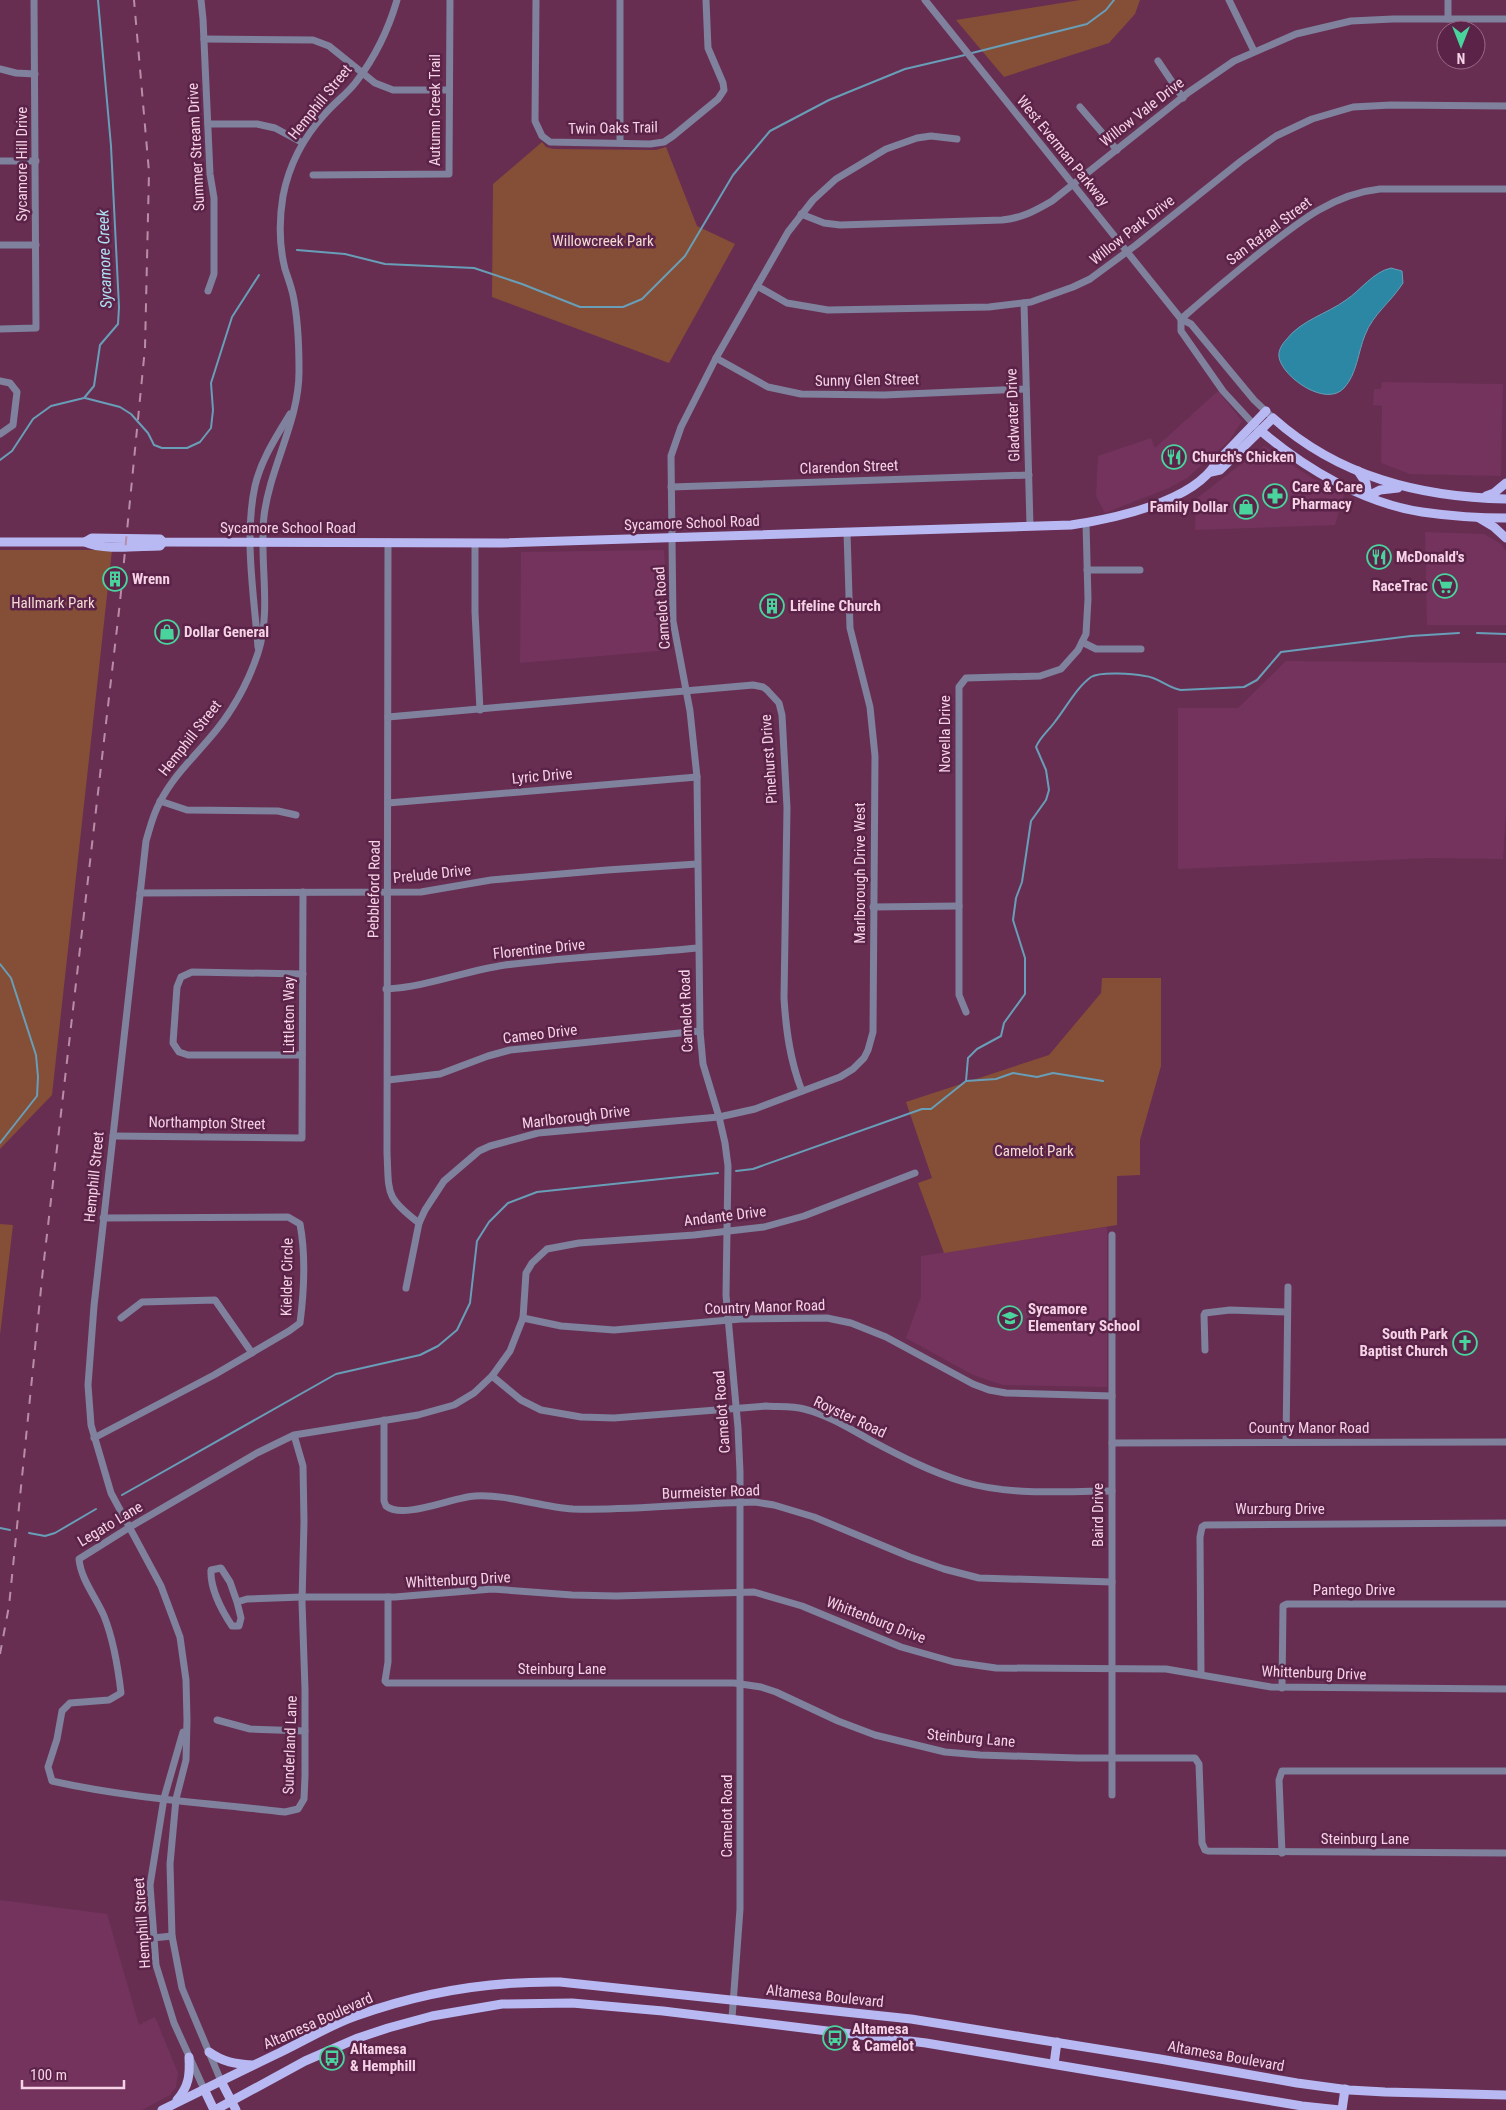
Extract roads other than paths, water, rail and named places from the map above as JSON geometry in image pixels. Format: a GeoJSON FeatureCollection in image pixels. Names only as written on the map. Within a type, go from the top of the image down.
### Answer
{"type":"FeatureCollection","features":[{"type":"Feature","properties":{"kind":"main road","name":"Sycamore School Road"},"geometry":{"type":"LineString","coordinates":[[0,542],[85,542],[92,546],[160,546],[163,542],[475,543],[1086,523],[1128,513],[1170,498],[1185,490],[1210,472],[1266,411]]}},
{"type":"Feature","properties":{"kind":"main road","name":"Sycamore School Road"},"geometry":{"type":"LineString","coordinates":[[1210,472],[1220,470],[1274,418]]}},
{"type":"Feature","properties":{"kind":"main road"},"geometry":{"type":"LineString","coordinates":[[1274,418],[1314,448],[1358,470],[1408,488],[1440,495],[1506,499]]}},
{"type":"Feature","properties":{"kind":"main road"},"geometry":{"type":"LineString","coordinates":[[1261,431],[1317,472],[1368,496],[1421,512],[1479,518],[1506,518]]}},
{"type":"Feature","properties":{"kind":"main road"},"geometry":{"type":"LineString","coordinates":[[1358,470],[1366,484],[1368,496]]}},
{"type":"Feature","properties":{"kind":"main road"},"geometry":{"type":"LineString","coordinates":[[1482,498],[1494,493],[1506,483]]}},
{"type":"Feature","properties":{"kind":"main road"},"geometry":{"type":"LineString","coordinates":[[1368,496],[1380,490],[1408,488]]}},
{"type":"Feature","properties":{"kind":"main road"},"geometry":{"type":"LineString","coordinates":[[1479,518],[1494,527],[1506,538]]}},
{"type":"Feature","properties":{"kind":"main road","name":"Altamesa Boulevard"},"geometry":{"type":"LineString","coordinates":[[162,2110],[354,2016],[408,1999],[480,1985],[529,1982],[560,1982],[911,2019],[1297,2083],[1345,2089],[1385,2092],[1506,2095]]}},
{"type":"Feature","properties":{"kind":"main road","name":"Altamesa Boulevard"},"geometry":{"type":"LineString","coordinates":[[215,2110],[234,2106],[305,2061],[358,2038],[432,2016],[471,2009],[502,2004],[572,2003],[621,2006],[732,2018],[926,2043],[1302,2106],[1341,2110]]}},
{"type":"Feature","properties":{"kind":"main road"},"geometry":{"type":"LineString","coordinates":[[1054,2064],[1057,2042]]}},
{"type":"Feature","properties":{"kind":"main road"},"geometry":{"type":"LineString","coordinates":[[209,2052],[221,2060],[234,2064],[254,2065]]}},
{"type":"Feature","properties":{"kind":"main road"},"geometry":{"type":"LineString","coordinates":[[174,2104],[184,2092],[190,2077],[189,2057]]}},
{"type":"Feature","properties":{"kind":"main road"},"geometry":{"type":"LineString","coordinates":[[221,2081],[234,2106]]}},
{"type":"Feature","properties":{"kind":"main road"},"geometry":{"type":"LineString","coordinates":[[204,2089],[215,2110]]}},
{"type":"Feature","properties":{"kind":"main road"},"geometry":{"type":"LineString","coordinates":[[1341,2110],[1345,2089]]}},
{"type":"Feature","properties":{"kind":"street","name":"Sycamore Hill Drive"},"geometry":{"type":"LineString","coordinates":[[0,329],[36,328],[34,0]]}},
{"type":"Feature","properties":{"kind":"street","name":"Summer Stream Drive"},"geometry":{"type":"LineString","coordinates":[[201,0],[210,174],[214,198],[214,274],[208,291]]}},
{"type":"Feature","properties":{"kind":"street","name":"Hemphill Street"},"geometry":{"type":"LineString","coordinates":[[221,2081],[182,1988],[172,1936],[170,1864],[176,1799],[186,1760],[186,1680],[180,1637],[161,1586],[111,1493],[91,1426],[88,1385],[103,1218],[146,841],[160,802],[181,768],[208,740],[230,712],[249,679],[264,628],[264,518],[269,487],[296,406],[299,371],[298,330],[280,231],[284,194],[295,155],[324,114],[355,84],[379,48],[390,23],[397,0]]}},
{"type":"Feature","properties":{"kind":"street","name":"Autumn Creek Trail"},"geometry":{"type":"LineString","coordinates":[[313,175],[449,174],[450,0]]}},
{"type":"Feature","properties":{"kind":"street","name":"Twin Oaks Trail"},"geometry":{"type":"LineString","coordinates":[[536,0],[535,122],[542,136],[550,142],[650,144],[664,142],[673,136],[718,99],[724,90],[723,83],[708,48],[706,0]]}},
{"type":"Feature","properties":{"kind":"street"},"geometry":{"type":"LineString","coordinates":[[620,0],[620,143]]}},
{"type":"Feature","properties":{"kind":"street","name":"West Everman Parkway"},"geometry":{"type":"LineString","coordinates":[[925,0],[1181,319],[1190,324],[1254,400],[1274,418]]}},
{"type":"Feature","properties":{"kind":"street"},"geometry":{"type":"LineString","coordinates":[[1229,0],[1254,50]]}},
{"type":"Feature","properties":{"kind":"street"},"geometry":{"type":"LineString","coordinates":[[1448,0],[1448,19]]}},
{"type":"Feature","properties":{"kind":"street","name":"Willow Vale Drive"},"geometry":{"type":"LineString","coordinates":[[801,214],[824,223],[840,225],[1002,220],[1028,215],[1052,201],[1183,98],[1234,61],[1254,50],[1296,34],[1351,21],[1506,19]]}},
{"type":"Feature","properties":{"kind":"street"},"geometry":{"type":"LineString","coordinates":[[204,38],[313,40],[330,46],[375,83],[393,90],[449,90]]}},
{"type":"Feature","properties":{"kind":"street"},"geometry":{"type":"LineString","coordinates":[[1158,61],[1183,98]]}},
{"type":"Feature","properties":{"kind":"street"},"geometry":{"type":"LineString","coordinates":[[0,70],[35,74]]}},
{"type":"Feature","properties":{"kind":"street","name":"Willow Park Drive"},"geometry":{"type":"LineString","coordinates":[[757,286],[787,304],[828,310],[989,307],[1024,304],[1074,287],[1090,279],[1127,252],[1241,161],[1276,136],[1312,119],[1353,108],[1372,106],[1506,106]]}},
{"type":"Feature","properties":{"kind":"street"},"geometry":{"type":"LineString","coordinates":[[1080,108],[1117,150]]}},
{"type":"Feature","properties":{"kind":"street"},"geometry":{"type":"LineString","coordinates":[[208,124],[257,124],[275,128],[303,143]]}},
{"type":"Feature","properties":{"kind":"street","name":"Camelot Road"},"geometry":{"type":"LineString","coordinates":[[732,2018],[740,1909],[741,1684],[740,1502],[736,1408],[726,1295],[728,1166],[726,1144],[702,1064],[698,948],[697,777],[694,741],[673,621],[671,456],[681,427],[716,358],[788,232],[812,200],[836,179],[886,149],[917,138],[931,136],[957,139]]}},
{"type":"Feature","properties":{"kind":"street"},"geometry":{"type":"LineString","coordinates":[[0,161],[36,161]]}},
{"type":"Feature","properties":{"kind":"street","name":"San Rafael Street"},"geometry":{"type":"LineString","coordinates":[[1181,319],[1214,290],[1297,224],[1328,203],[1366,190],[1506,189]]}},
{"type":"Feature","properties":{"kind":"street"},"geometry":{"type":"LineString","coordinates":[[0,245],[36,245]]}},
{"type":"Feature","properties":{"kind":"street","name":"Gladwater Drive"},"geometry":{"type":"LineString","coordinates":[[1024,304],[1030,526]]}},
{"type":"Feature","properties":{"kind":"street","name":"West Everman Parkway"},"geometry":{"type":"LineString","coordinates":[[1181,319],[1182,331],[1223,391],[1261,431]]}},
{"type":"Feature","properties":{"kind":"street","name":"Sunny Glen Street"},"geometry":{"type":"LineString","coordinates":[[716,358],[768,387],[801,394],[884,395],[1026,389]]}},
{"type":"Feature","properties":{"kind":"street"},"geometry":{"type":"LineString","coordinates":[[0,380],[10,383],[17,392],[13,426],[0,434]]}},
{"type":"Feature","properties":{"kind":"street","name":"Hemphill Street"},"geometry":{"type":"LineString","coordinates":[[258,652],[250,517],[255,485],[270,447],[296,406]]}},
{"type":"Feature","properties":{"kind":"street","name":"Clarendon Street"},"geometry":{"type":"LineString","coordinates":[[671,487],[1029,475]]}},
{"type":"Feature","properties":{"kind":"street","name":"Novella Drive"},"geometry":{"type":"LineString","coordinates":[[966,1012],[959,995],[959,687],[966,678],[1040,676],[1061,669],[1078,650],[1086,634],[1086,523]]}},
{"type":"Feature","properties":{"kind":"street","name":"Marlborough Drive West"},"geometry":{"type":"LineString","coordinates":[[719,1117],[755,1109],[840,1077],[859,1064],[868,1050],[873,1032],[875,756],[870,707],[850,628],[848,532]]}},
{"type":"Feature","properties":{"kind":"street","name":"Pebbleford Road"},"geometry":{"type":"LineString","coordinates":[[388,542],[388,892],[386,989],[388,1080],[386,1144],[389,1190],[393,1199],[402,1210],[419,1223]]}},
{"type":"Feature","properties":{"kind":"street"},"geometry":{"type":"LineString","coordinates":[[475,543],[475,612],[480,710]]}},
{"type":"Feature","properties":{"kind":"street"},"geometry":{"type":"LineString","coordinates":[[1087,570],[1140,570]]}},
{"type":"Feature","properties":{"kind":"street"},"geometry":{"type":"LineString","coordinates":[[1082,642],[1096,649],[1141,649]]}},
{"type":"Feature","properties":{"kind":"street","name":"Pinehurst Drive"},"geometry":{"type":"LineString","coordinates":[[388,717],[724,686],[753,685],[763,687],[779,703],[782,715],[786,808],[785,1006],[790,1058],[802,1091]]}},
{"type":"Feature","properties":{"kind":"street","name":"Lyric Drive"},"geometry":{"type":"LineString","coordinates":[[388,803],[697,777]]}},
{"type":"Feature","properties":{"kind":"street"},"geometry":{"type":"LineString","coordinates":[[160,802],[187,810],[278,811],[296,815]]}},
{"type":"Feature","properties":{"kind":"street","name":"Prelude Drive"},"geometry":{"type":"LineString","coordinates":[[140,893],[421,892],[491,880],[697,864]]}},
{"type":"Feature","properties":{"kind":"street","name":"Littleton Way"},"geometry":{"type":"LineString","coordinates":[[302,1138],[303,892]]}},
{"type":"Feature","properties":{"kind":"street"},"geometry":{"type":"LineString","coordinates":[[873,907],[959,906]]}},
{"type":"Feature","properties":{"kind":"street","name":"Florentine Drive"},"geometry":{"type":"LineString","coordinates":[[386,989],[431,983],[456,975],[504,965],[698,948]]}},
{"type":"Feature","properties":{"kind":"street"},"geometry":{"type":"LineString","coordinates":[[302,974],[192,972],[181,977],[177,987],[173,1043],[179,1052],[188,1055],[302,1055]]}},
{"type":"Feature","properties":{"kind":"street","name":"Cameo Drive"},"geometry":{"type":"LineString","coordinates":[[388,1080],[440,1074],[510,1050],[700,1031]]}},
{"type":"Feature","properties":{"kind":"street","name":"Marlborough Drive"},"geometry":{"type":"LineString","coordinates":[[406,1288],[419,1223],[432,1198],[444,1181],[467,1160],[490,1146],[538,1133],[719,1117]]}},
{"type":"Feature","properties":{"kind":"street","name":"Northampton Street"},"geometry":{"type":"LineString","coordinates":[[112,1136],[302,1138]]}},
{"type":"Feature","properties":{"kind":"street","name":"Andante Drive"},"geometry":{"type":"LineString","coordinates":[[534,1260],[547,1249],[555,1247],[764,1227],[804,1216],[915,1173]]}},
{"type":"Feature","properties":{"kind":"street","name":"Kielder Circle"},"geometry":{"type":"LineString","coordinates":[[94,1438],[152,1409],[300,1324],[302,1305],[303,1239],[300,1224],[288,1217],[103,1218]]}},
{"type":"Feature","properties":{"kind":"street","name":"Baird Drive"},"geometry":{"type":"LineString","coordinates":[[1112,1235],[1112,1795]]}},
{"type":"Feature","properties":{"kind":"street","name":"Legato Lane"},"geometry":{"type":"LineString","coordinates":[[52,1781],[48,1767],[57,1738],[62,1711],[70,1703],[109,1700],[122,1693],[118,1664],[104,1617],[80,1570],[79,1559],[257,1453],[294,1435],[418,1415],[454,1405],[474,1393],[492,1376],[510,1351],[523,1318],[526,1273],[534,1260]]}},
{"type":"Feature","properties":{"kind":"street"},"geometry":{"type":"LineString","coordinates":[[1286,1442],[1288,1287]]}},
{"type":"Feature","properties":{"kind":"street"},"geometry":{"type":"LineString","coordinates":[[121,1318],[142,1302],[215,1300],[252,1353]]}},
{"type":"Feature","properties":{"kind":"street"},"geometry":{"type":"LineString","coordinates":[[1205,1350],[1205,1313],[1230,1310],[1287,1312]]}},
{"type":"Feature","properties":{"kind":"street","name":"Country Manor Road"},"geometry":{"type":"LineString","coordinates":[[523,1318],[561,1326],[614,1330],[728,1320],[827,1318],[851,1323],[886,1337],[973,1384],[988,1390],[1006,1393],[1112,1396]]}},
{"type":"Feature","properties":{"kind":"street","name":"Royster Road"},"geometry":{"type":"LineString","coordinates":[[492,1376],[521,1400],[541,1410],[564,1415],[614,1418],[736,1408],[791,1407],[834,1420],[926,1468],[981,1486],[1024,1491],[1112,1491]]}},
{"type":"Feature","properties":{"kind":"street","name":"Burmeister Road"},"geometry":{"type":"LineString","coordinates":[[384,1420],[384,1501],[386,1506],[391,1509],[416,1510],[475,1496],[522,1500],[566,1508],[597,1510],[755,1502],[774,1505],[814,1517],[910,1557],[944,1569],[979,1578],[1112,1582]]}},
{"type":"Feature","properties":{"kind":"street","name":"Sunderland Lane"},"geometry":{"type":"LineString","coordinates":[[52,1781],[92,1790],[285,1812],[298,1809],[304,1799],[305,1731],[302,1597],[304,1522],[303,1466],[294,1435]]}},
{"type":"Feature","properties":{"kind":"street","name":"Country Manor Road"},"geometry":{"type":"LineString","coordinates":[[1112,1443],[1506,1442]]}},
{"type":"Feature","properties":{"kind":"street","name":"Wurzburg Drive"},"geometry":{"type":"LineString","coordinates":[[1201,1674],[1200,1536],[1202,1527],[1205,1525],[1506,1523]]}},
{"type":"Feature","properties":{"kind":"street"},"geometry":{"type":"LineString","coordinates":[[221,1568],[230,1582],[238,1602],[241,1618],[238,1626],[232,1626],[226,1617],[211,1580],[211,1570],[221,1568]]}},
{"type":"Feature","properties":{"kind":"street","name":"Whittenburg Drive"},"geometry":{"type":"LineString","coordinates":[[238,1602],[247,1599],[302,1597],[388,1597],[492,1589],[616,1596],[740,1591],[768,1595],[901,1647],[954,1662],[996,1668],[1166,1669],[1201,1674],[1256,1686],[1282,1688],[1506,1689]]}},
{"type":"Feature","properties":{"kind":"street","name":"Steinburg Lane"},"geometry":{"type":"LineString","coordinates":[[388,1597],[387,1683],[677,1682],[741,1684],[776,1692],[838,1721],[875,1735],[945,1752],[980,1756],[1195,1758],[1199,1764],[1202,1843],[1205,1850],[1214,1852],[1282,1853],[1506,1854]]}},
{"type":"Feature","properties":{"kind":"street","name":"Pantego Drive"},"geometry":{"type":"LineString","coordinates":[[1282,1688],[1282,1618],[1283,1606],[1286,1604],[1506,1604]]}},
{"type":"Feature","properties":{"kind":"street","name":"Hemphill Street"},"geometry":{"type":"LineString","coordinates":[[187,1720],[164,1798],[150,1885],[156,1965],[174,2023],[204,2089]]}},
{"type":"Feature","properties":{"kind":"street"},"geometry":{"type":"LineString","coordinates":[[217,1720],[250,1729],[305,1731]]}},
{"type":"Feature","properties":{"kind":"street"},"geometry":{"type":"LineString","coordinates":[[1282,1853],[1280,1780],[1282,1771],[1506,1771]]}},
{"type":"Feature","properties":{"kind":"street"},"geometry":{"type":"LineString","coordinates":[[153,1938],[172,1936]]}},
{"type":"Feature","properties":{"kind":"water"},"geometry":{"type":"Polygon","coordinates":[[[1391,268],[1402,271],[1403,283],[1368,328],[1355,370],[1344,388],[1336,393],[1327,394],[1306,388],[1296,381],[1282,365],[1279,357],[1282,346],[1292,333],[1352,296],[1378,273],[1391,268]]]}},
{"type":"Feature","properties":{"kind":"waterway","name":"Sycamore Creek"},"geometry":{"type":"LineString","coordinates":[[0,460],[12,451],[33,419],[51,406],[84,398],[94,386],[100,345],[118,324],[119,307],[111,146],[98,0]]}},
{"type":"Feature","properties":{"kind":"waterway"},"geometry":{"type":"LineString","coordinates":[[972,53],[1087,24],[1106,10],[1114,0]]}},
{"type":"Feature","properties":{"kind":"waterway"},"geometry":{"type":"LineString","coordinates":[[297,250],[345,254],[385,264],[474,268],[522,284],[580,307],[623,307],[642,299],[685,256],[733,175],[770,131],[829,100],[905,69],[965,55]]}},
{"type":"Feature","properties":{"kind":"waterway"},"geometry":{"type":"LineString","coordinates":[[85,398],[120,407],[131,414],[148,433],[154,445],[162,448],[187,448],[200,442],[211,428],[213,410],[211,383],[232,317],[259,275]]}},
{"type":"Feature","properties":{"kind":"waterway"},"geometry":{"type":"LineString","coordinates":[[736,1171],[753,1169],[922,1109],[931,1109],[966,1081],[968,1058],[977,1049],[1001,1036],[1004,1023],[1025,994],[1025,958],[1013,920],[1016,898],[1022,882],[1031,821],[1046,800],[1049,790],[1046,770],[1036,747],[1076,692],[1091,677],[1110,674],[1140,675],[1154,678],[1181,690],[1244,687],[1257,680],[1281,652],[1411,636],[1459,633]]}},
{"type":"Feature","properties":{"kind":"waterway"},"geometry":{"type":"LineString","coordinates":[[1477,633],[1506,634]]}},
{"type":"Feature","properties":{"kind":"waterway","name":"Sycamore Creek"},"geometry":{"type":"LineString","coordinates":[[0,964],[11,978],[36,1055],[38,1077],[37,1096],[0,1143]]}},
{"type":"Feature","properties":{"kind":"waterway"},"geometry":{"type":"LineString","coordinates":[[966,1081],[996,1079],[1013,1073],[1037,1077],[1053,1073],[1103,1081]]}},
{"type":"Feature","properties":{"kind":"waterway"},"geometry":{"type":"LineString","coordinates":[[122,1495],[336,1374],[420,1355],[438,1346],[457,1330],[470,1303],[477,1241],[489,1222],[508,1203],[537,1192],[718,1173]]}},
{"type":"Feature","properties":{"kind":"waterway"},"geometry":{"type":"LineString","coordinates":[[29,1533],[45,1536],[55,1533],[96,1509]]}},
{"type":"Feature","properties":{"kind":"waterway"},"geometry":{"type":"LineString","coordinates":[[0,1528],[10,1530]]}},
{"type":"Feature","properties":{"kind":"railway"},"geometry":{"type":"LineString","coordinates":[[0,1654],[9,1606],[43,1269],[120,602],[145,348],[149,172],[134,0]]}},
{"type":"Feature","properties":{"kind":"place","name":"Church's Chicken"},"geometry":{"type":"Point","coordinates":[1174,457]}},
{"type":"Feature","properties":{"kind":"place","name":"Care & Care Pharmacy"},"geometry":{"type":"Point","coordinates":[1275,496]}},
{"type":"Feature","properties":{"kind":"place","name":"Family Dollar"},"geometry":{"type":"Point","coordinates":[1246,507]}},
{"type":"Feature","properties":{"kind":"place","name":"McDonald's"},"geometry":{"type":"Point","coordinates":[1379,557]}},
{"type":"Feature","properties":{"kind":"place","name":"Wrenn"},"geometry":{"type":"Point","coordinates":[115,579]}},
{"type":"Feature","properties":{"kind":"place","name":"RaceTrac"},"geometry":{"type":"Point","coordinates":[1445,586]}},
{"type":"Feature","properties":{"kind":"place","name":"Lifeline Church"},"geometry":{"type":"Point","coordinates":[772,606]}},
{"type":"Feature","properties":{"kind":"place","name":"Dollar General"},"geometry":{"type":"Point","coordinates":[167,632]}},
{"type":"Feature","properties":{"kind":"place","name":"Sycamore Elementary School"},"geometry":{"type":"Point","coordinates":[1010,1318]}},
{"type":"Feature","properties":{"kind":"place","name":"South Park Baptist Church"},"geometry":{"type":"Point","coordinates":[1465,1343]}},
{"type":"Feature","properties":{"kind":"place","name":"Altamesa & Camelot"},"geometry":{"type":"Point","coordinates":[835,2038]}},
{"type":"Feature","properties":{"kind":"place","name":"Altamesa & Hemphill"},"geometry":{"type":"Point","coordinates":[332,2058]}},
{"type":"Feature","properties":{"kind":"park label","name":"Willowcreek Park"},"geometry":{"type":"Point","coordinates":[603,241]}},
{"type":"Feature","properties":{"kind":"park label","name":"Hallmark Park"},"geometry":{"type":"Point","coordinates":[53,603]}},
{"type":"Feature","properties":{"kind":"park label","name":"Camelot Park"},"geometry":{"type":"Point","coordinates":[1034,1151]}}]}
